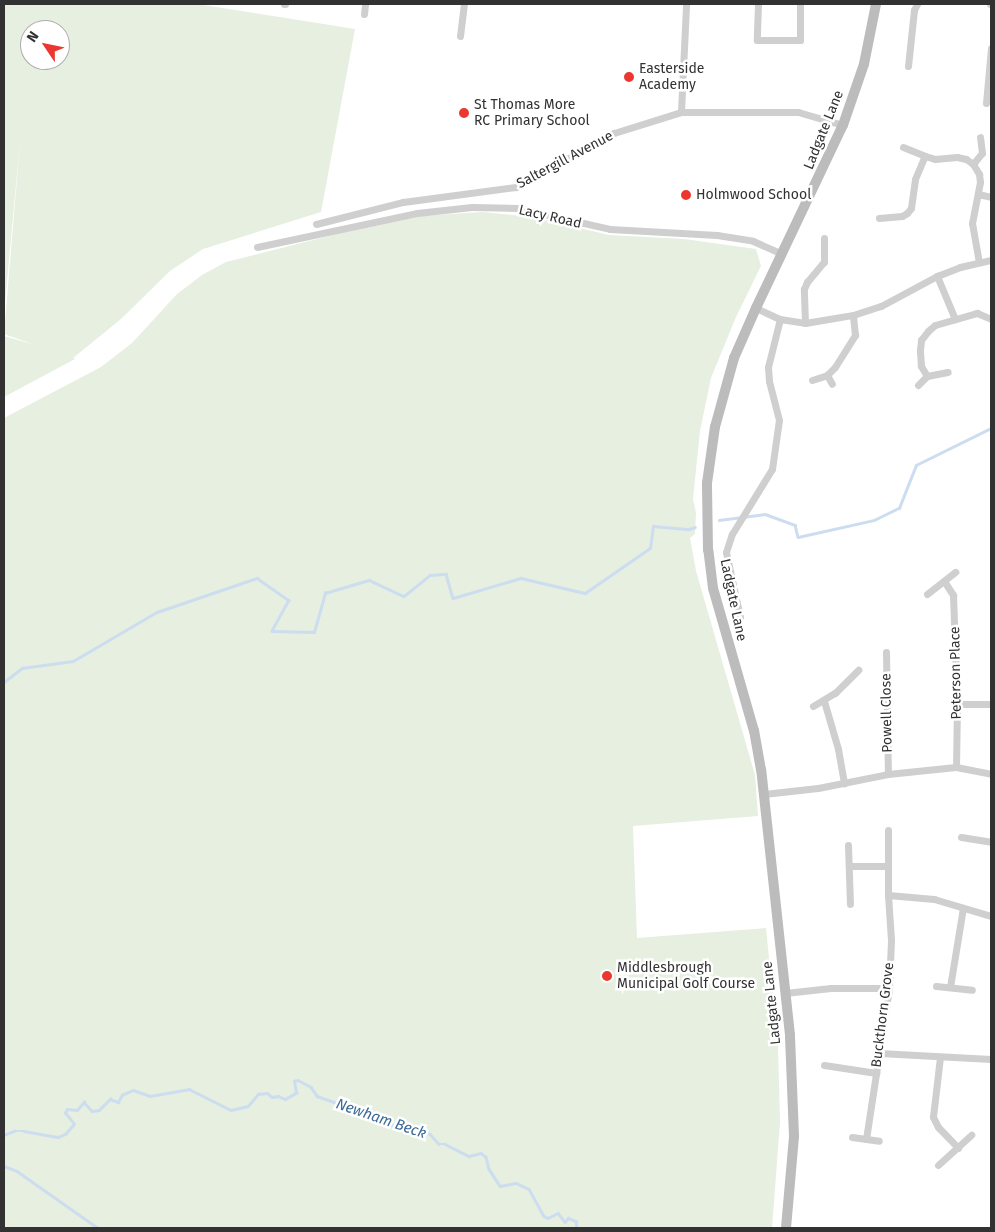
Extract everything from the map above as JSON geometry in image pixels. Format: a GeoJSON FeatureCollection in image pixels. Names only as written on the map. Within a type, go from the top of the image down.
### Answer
{"type":"FeatureCollection","features":[{"type":"Feature","properties":{"kind":"main road","name":"Ladgate Lane"},"geometry":{"type":"LineString","coordinates":[[786,1228],[794,1136],[792,1061],[764,794],[754,731],[713,588],[706,503],[715,427],[734,358],[843,125],[864,64],[876,4]]}},
{"type":"Feature","properties":{"kind":"street"},"geometry":{"type":"LineString","coordinates":[[364,14],[365,4]]}},
{"type":"Feature","properties":{"kind":"street"},"geometry":{"type":"LineString","coordinates":[[460,36],[464,4]]}},
{"type":"Feature","properties":{"kind":"street"},"geometry":{"type":"LineString","coordinates":[[681,112],[686,4]]}},
{"type":"Feature","properties":{"kind":"street"},"geometry":{"type":"LineString","coordinates":[[758,4],[758,40],[800,40],[800,4]]}},
{"type":"Feature","properties":{"kind":"street"},"geometry":{"type":"LineString","coordinates":[[908,66],[914,10],[917,4]]}},
{"type":"Feature","properties":{"kind":"street"},"geometry":{"type":"LineString","coordinates":[[986,103],[991,48]]}},
{"type":"Feature","properties":{"kind":"street","name":"Saltergill Avenue"},"geometry":{"type":"LineString","coordinates":[[316,224],[403,202],[516,187],[614,133],[681,112],[798,112],[843,125]]}},
{"type":"Feature","properties":{"kind":"street"},"geometry":{"type":"LineString","coordinates":[[973,164],[982,153],[980,137]]}},
{"type":"Feature","properties":{"kind":"street"},"geometry":{"type":"LineString","coordinates":[[903,146],[925,156],[942,160],[958,157],[966,159],[973,164],[979,174],[978,194],[972,223],[979,262]]}},
{"type":"Feature","properties":{"kind":"street"},"geometry":{"type":"LineString","coordinates":[[879,218],[907,214],[911,208],[915,179],[925,156]]}},
{"type":"Feature","properties":{"kind":"street"},"geometry":{"type":"LineString","coordinates":[[978,194],[991,197]]}},
{"type":"Feature","properties":{"kind":"street","name":"Lacy Road"},"geometry":{"type":"LineString","coordinates":[[257,247],[417,213],[481,207],[517,208],[610,229],[717,235],[761,243],[782,254]]}},
{"type":"Feature","properties":{"kind":"street"},"geometry":{"type":"LineString","coordinates":[[805,323],[804,289],[807,282],[824,262],[824,238]]}},
{"type":"Feature","properties":{"kind":"street"},"geometry":{"type":"LineString","coordinates":[[756,308],[780,319],[805,323],[854,315],[890,302],[937,276],[991,260]]}},
{"type":"Feature","properties":{"kind":"street"},"geometry":{"type":"LineString","coordinates":[[937,276],[955,318]]}},
{"type":"Feature","properties":{"kind":"street"},"geometry":{"type":"LineString","coordinates":[[927,376],[920,358],[921,340],[935,325],[977,313],[991,319]]}},
{"type":"Feature","properties":{"kind":"street"},"geometry":{"type":"LineString","coordinates":[[812,380],[826,375],[835,367],[855,335],[854,315]]}},
{"type":"Feature","properties":{"kind":"street"},"geometry":{"type":"LineString","coordinates":[[740,617],[726,552],[732,534],[772,469],[779,420],[769,381],[768,367],[780,319]]}},
{"type":"Feature","properties":{"kind":"street"},"geometry":{"type":"LineString","coordinates":[[918,385],[927,376],[948,372]]}},
{"type":"Feature","properties":{"kind":"street"},"geometry":{"type":"LineString","coordinates":[[826,375],[832,384]]}},
{"type":"Feature","properties":{"kind":"street"},"geometry":{"type":"LineString","coordinates":[[927,594],[955,572]]}},
{"type":"Feature","properties":{"kind":"street","name":"Peterson Place"},"geometry":{"type":"LineString","coordinates":[[944,581],[953,595],[957,704],[956,767]]}},
{"type":"Feature","properties":{"kind":"street","name":"Powell Close"},"geometry":{"type":"LineString","coordinates":[[886,652],[888,774]]}},
{"type":"Feature","properties":{"kind":"street"},"geometry":{"type":"LineString","coordinates":[[813,706],[835,693],[858,670]]}},
{"type":"Feature","properties":{"kind":"street"},"geometry":{"type":"LineString","coordinates":[[824,701],[838,749],[844,783]]}},
{"type":"Feature","properties":{"kind":"street"},"geometry":{"type":"LineString","coordinates":[[957,704],[991,704]]}},
{"type":"Feature","properties":{"kind":"street"},"geometry":{"type":"LineString","coordinates":[[764,794],[844,783],[888,774],[956,767],[991,774]]}},
{"type":"Feature","properties":{"kind":"street","name":"Buckthorn Grove"},"geometry":{"type":"LineString","coordinates":[[866,1139],[889,988],[891,940],[888,895],[888,830]]}},
{"type":"Feature","properties":{"kind":"street"},"geometry":{"type":"LineString","coordinates":[[960,837],[991,842]]}},
{"type":"Feature","properties":{"kind":"street"},"geometry":{"type":"LineString","coordinates":[[848,845],[850,904]]}},
{"type":"Feature","properties":{"kind":"street"},"geometry":{"type":"LineString","coordinates":[[849,866],[888,866]]}},
{"type":"Feature","properties":{"kind":"street"},"geometry":{"type":"LineString","coordinates":[[888,895],[926,898],[991,916]]}},
{"type":"Feature","properties":{"kind":"street"},"geometry":{"type":"LineString","coordinates":[[950,987],[963,908]]}},
{"type":"Feature","properties":{"kind":"street"},"geometry":{"type":"LineString","coordinates":[[936,986],[972,990]]}},
{"type":"Feature","properties":{"kind":"street"},"geometry":{"type":"LineString","coordinates":[[785,993],[831,988],[889,988]]}},
{"type":"Feature","properties":{"kind":"street"},"geometry":{"type":"LineString","coordinates":[[879,1053],[991,1059]]}},
{"type":"Feature","properties":{"kind":"street"},"geometry":{"type":"LineString","coordinates":[[940,1056],[933,1117],[938,1128],[958,1148]]}},
{"type":"Feature","properties":{"kind":"street"},"geometry":{"type":"LineString","coordinates":[[824,1065],[876,1073]]}},
{"type":"Feature","properties":{"kind":"street"},"geometry":{"type":"LineString","coordinates":[[938,1165],[970,1135]]}},
{"type":"Feature","properties":{"kind":"street"},"geometry":{"type":"LineString","coordinates":[[852,1137],[879,1141]]}},
{"type":"Feature","properties":{"kind":"green space"},"geometry":{"type":"Polygon","coordinates":[[[4,4],[197,4],[355,29],[321,212],[203,249],[170,271],[121,319],[73,358],[75,359],[4,397],[4,336],[35,345],[4,334],[21,131],[4,314],[4,4]]]}},
{"type":"Feature","properties":{"kind":"green space","name":"Middlesbrough Municipal Golf Course"},"geometry":{"type":"Polygon","coordinates":[[[482,212],[532,217],[609,235],[684,239],[756,249],[761,266],[736,317],[711,378],[700,431],[693,499],[696,513],[695,534],[690,538],[696,571],[755,775],[758,816],[633,826],[637,938],[766,928],[778,1047],[780,1122],[772,1228],[4,1228],[4,418],[101,367],[132,343],[177,294],[202,275],[226,262],[372,225],[421,216],[482,212]]]}},
{"type":"Feature","properties":{"kind":"waterway"},"geometry":{"type":"LineString","coordinates":[[719,520],[765,514],[795,525],[798,537],[874,520],[899,508],[916,465],[991,428]]}},
{"type":"Feature","properties":{"kind":"waterway"},"geometry":{"type":"LineString","coordinates":[[4,682],[22,668],[73,661],[157,612],[257,578],[289,600],[272,631],[314,632],[325,593],[369,580],[404,596],[430,575],[446,574],[453,598],[521,578],[585,593],[650,548],[653,526],[689,529],[695,527]]}},
{"type":"Feature","properties":{"kind":"waterway","name":"Newham Beck"},"geometry":{"type":"LineString","coordinates":[[4,1135],[14,1131],[24,1131],[58,1137],[65,1134],[74,1124],[65,1113],[67,1109],[77,1110],[84,1102],[92,1111],[99,1110],[110,1099],[118,1102],[122,1095],[133,1090],[150,1096],[189,1089],[231,1110],[248,1106],[258,1094],[267,1093],[272,1097],[278,1096],[285,1099],[296,1093],[294,1081],[298,1080],[311,1087],[317,1096],[379,1118],[388,1125],[406,1126],[430,1134],[439,1144],[445,1144],[469,1156],[481,1153],[486,1157],[489,1169],[500,1186],[516,1183],[529,1189],[544,1216],[548,1218],[558,1213],[565,1222],[568,1218],[576,1221],[577,1228]]}},
{"type":"Feature","properties":{"kind":"waterway"},"geometry":{"type":"LineString","coordinates":[[4,1166],[17,1171],[98,1228]]}},
{"type":"Feature","properties":{"kind":"place","name":"Easterside Academy"},"geometry":{"type":"Point","coordinates":[629,77]}},
{"type":"Feature","properties":{"kind":"place","name":"St Thomas More RC Primary School"},"geometry":{"type":"Point","coordinates":[464,113]}},
{"type":"Feature","properties":{"kind":"place","name":"Holmwood School"},"geometry":{"type":"Point","coordinates":[686,195]}},
{"type":"Feature","properties":{"kind":"place","name":"Middlesbrough Municipal Golf Course"},"geometry":{"type":"Point","coordinates":[607,976]}}]}
